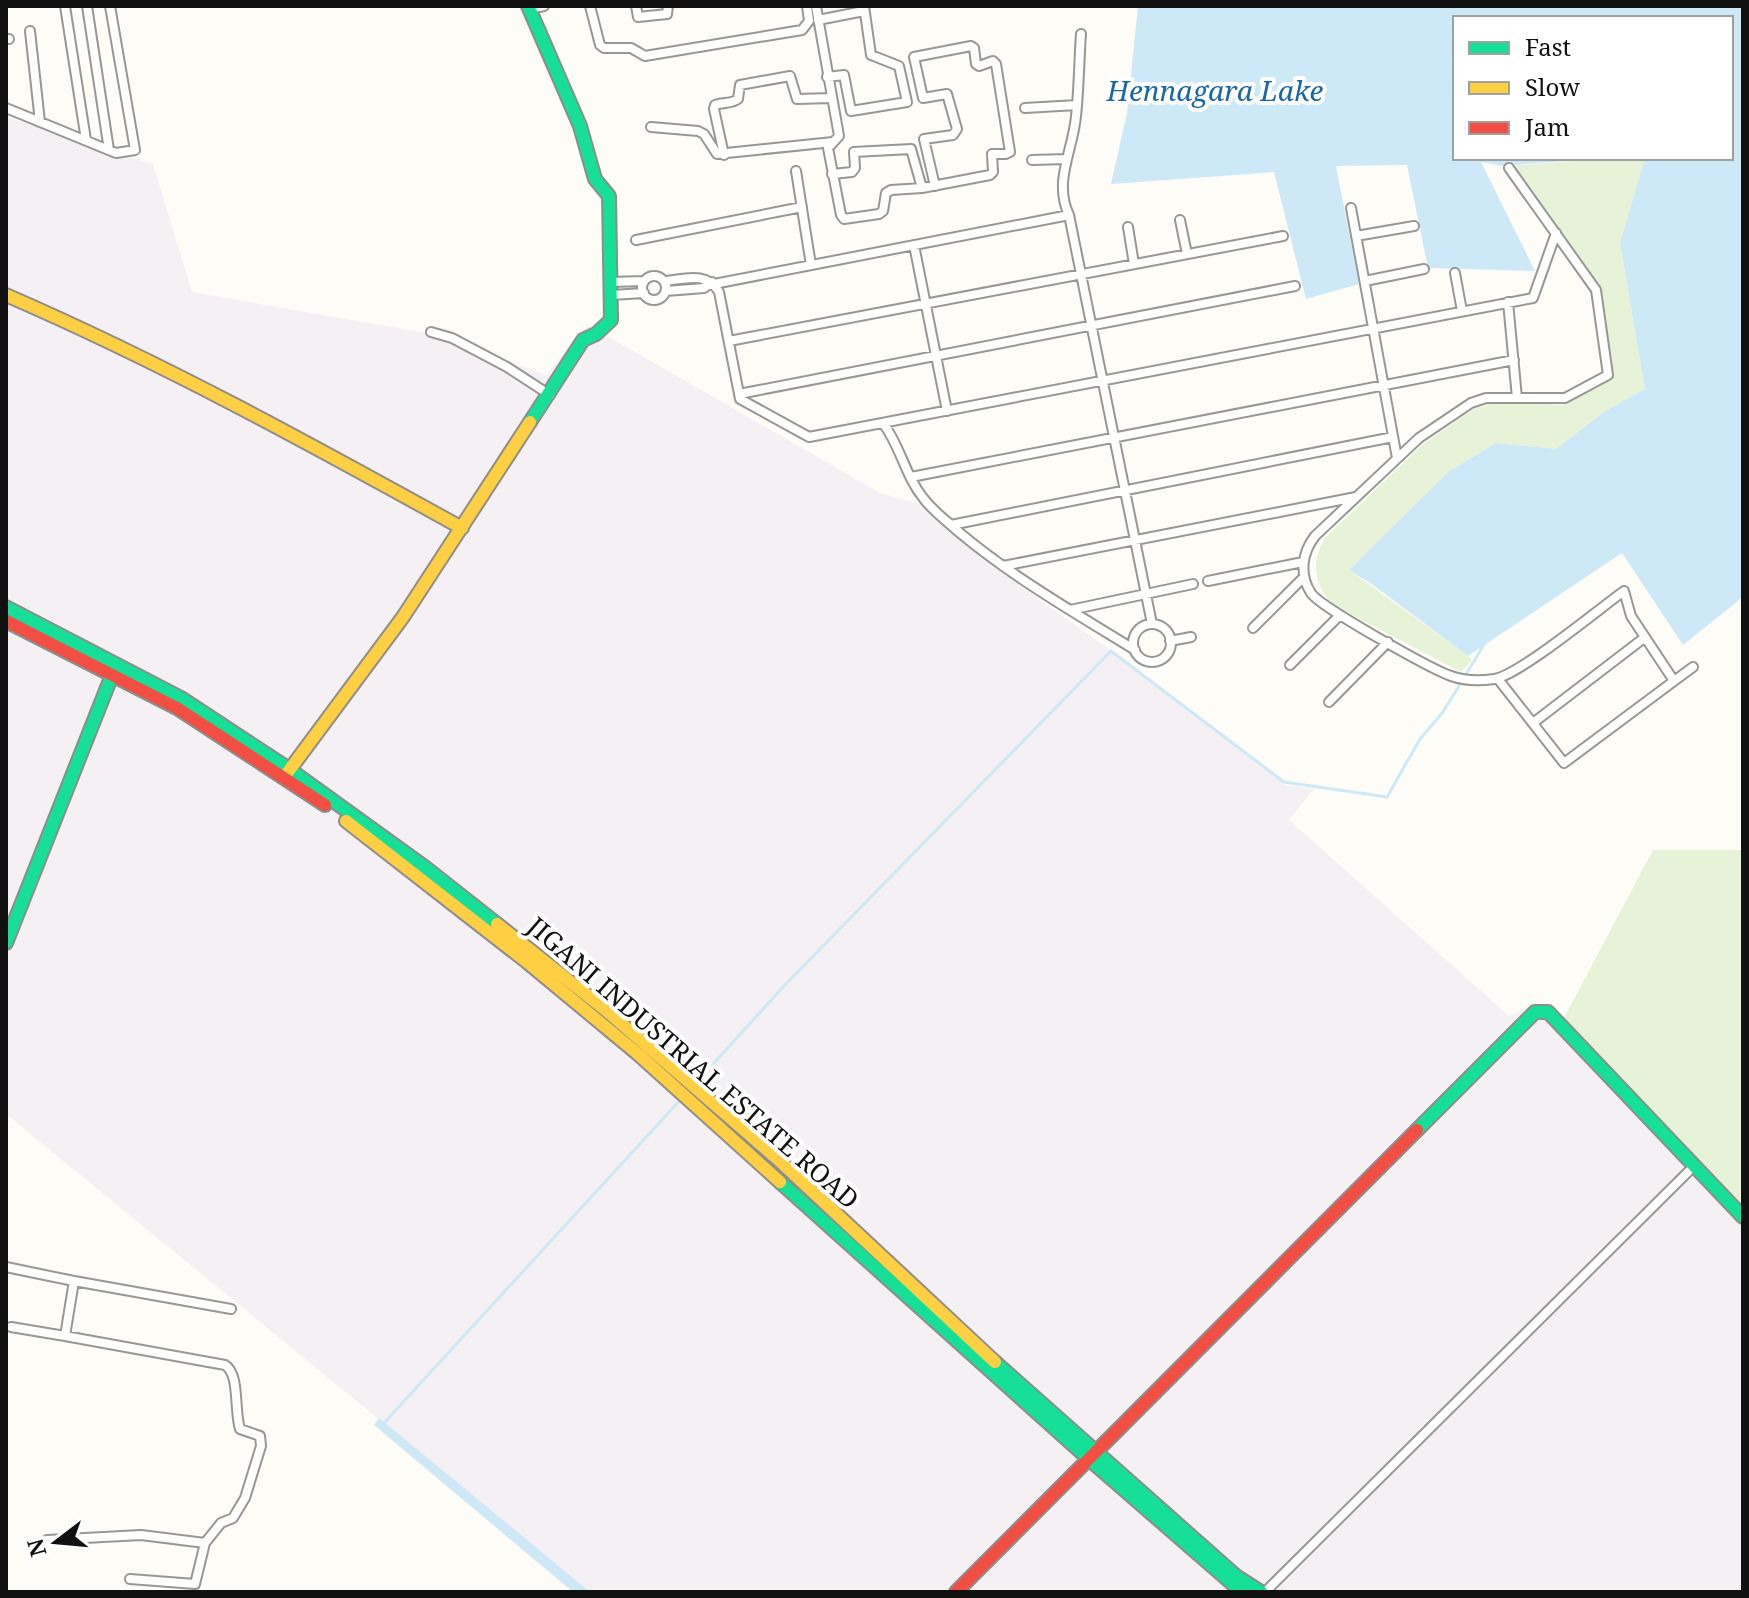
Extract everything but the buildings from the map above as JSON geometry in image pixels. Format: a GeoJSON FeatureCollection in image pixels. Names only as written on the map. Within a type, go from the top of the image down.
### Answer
{"type":"FeatureCollection","features":[{"type":"Feature","properties":{"kind":"street"},"geometry":{"type":"LineString","coordinates":[[65,6],[86,140]]}},
{"type":"Feature","properties":{"kind":"street"},"geometry":{"type":"LineString","coordinates":[[87,6],[113,151]]}},
{"type":"Feature","properties":{"kind":"street"},"geometry":{"type":"LineString","coordinates":[[6,108],[113,151],[135,150],[110,6]]}},
{"type":"Feature","properties":{"kind":"street"},"geometry":{"type":"LineString","coordinates":[[287,774],[403,617],[583,340],[596,334],[611,320],[609,196],[595,179],[580,126],[529,8],[544,6]]}},
{"type":"Feature","properties":{"kind":"street"},"geometry":{"type":"LineString","coordinates":[[590,6],[600,45],[604,48],[631,48],[645,56],[802,30],[809,21],[807,6]]}},
{"type":"Feature","properties":{"kind":"street"},"geometry":{"type":"LineString","coordinates":[[636,6],[640,18],[667,14],[668,6]]}},
{"type":"Feature","properties":{"kind":"street"},"geometry":{"type":"LineString","coordinates":[[816,6],[839,136],[828,148],[844,219],[879,214],[883,211],[886,193],[891,190],[922,188],[990,175],[993,172],[992,154],[1010,152],[996,64],[993,61],[979,66],[976,64],[971,46],[914,57],[923,98]]}},
{"type":"Feature","properties":{"kind":"street"},"geometry":{"type":"LineString","coordinates":[[818,20],[864,8],[871,55],[899,66],[907,102]]}},
{"type":"Feature","properties":{"kind":"street"},"geometry":{"type":"LineString","coordinates":[[30,31],[40,122]]}},
{"type":"Feature","properties":{"kind":"street"},"geometry":{"type":"LineString","coordinates":[[1081,34],[1077,105],[1062,187],[1152,624]]}},
{"type":"Feature","properties":{"kind":"street"},"geometry":{"type":"LineString","coordinates":[[827,77],[844,75],[851,111],[947,94],[957,129],[953,135],[924,139],[935,186]]}},
{"type":"Feature","properties":{"kind":"street"},"geometry":{"type":"LineString","coordinates":[[724,155],[714,109],[721,103],[735,102],[740,85],[790,76],[797,99],[832,98]]}},
{"type":"Feature","properties":{"kind":"street"},"geometry":{"type":"LineString","coordinates":[[1025,108],[1077,105]]}},
{"type":"Feature","properties":{"kind":"street"},"geometry":{"type":"LineString","coordinates":[[651,127],[698,131],[704,134],[717,154],[724,155],[834,142]]}},
{"type":"Feature","properties":{"kind":"street"},"geometry":{"type":"LineString","coordinates":[[832,174],[852,172],[855,168],[854,152],[911,149],[922,188]]}},
{"type":"Feature","properties":{"kind":"street"},"geometry":{"type":"LineString","coordinates":[[1032,160],[1067,159]]}},
{"type":"Feature","properties":{"kind":"street"},"geometry":{"type":"LineString","coordinates":[[1509,168],[1596,290],[1608,375],[1565,398],[1476,401],[1419,438],[1315,536],[1303,562],[1304,577],[1315,598],[1340,615],[1449,676],[1477,681],[1506,677],[1624,591],[1631,616],[1674,681]]}},
{"type":"Feature","properties":{"kind":"street"},"geometry":{"type":"LineString","coordinates":[[796,171],[811,265]]}},
{"type":"Feature","properties":{"kind":"street"},"geometry":{"type":"LineString","coordinates":[[636,240],[802,207]]}},
{"type":"Feature","properties":{"kind":"street"},"geometry":{"type":"LineString","coordinates":[[1351,208],[1397,458]]}},
{"type":"Feature","properties":{"kind":"street"},"geometry":{"type":"LineString","coordinates":[[713,283],[1069,215]]}},
{"type":"Feature","properties":{"kind":"street"},"geometry":{"type":"LineString","coordinates":[[1180,220],[1187,254]]}},
{"type":"Feature","properties":{"kind":"street"},"geometry":{"type":"LineString","coordinates":[[1356,236],[1414,226]]}},
{"type":"Feature","properties":{"kind":"street"},"geometry":{"type":"LineString","coordinates":[[1128,227],[1134,264]]}},
{"type":"Feature","properties":{"kind":"street"},"geometry":{"type":"LineString","coordinates":[[644,281],[644,293],[649,299],[657,300],[665,286],[703,278],[713,283],[719,292],[740,399],[809,437],[1533,298],[1556,233]]}},
{"type":"Feature","properties":{"kind":"street"},"geometry":{"type":"LineString","coordinates":[[729,341],[1283,236]]}},
{"type":"Feature","properties":{"kind":"street"},"geometry":{"type":"LineString","coordinates":[[914,245],[947,411]]}},
{"type":"Feature","properties":{"kind":"street"},"geometry":{"type":"LineString","coordinates":[[1365,281],[1424,269]]}},
{"type":"Feature","properties":{"kind":"street"},"geometry":{"type":"LineString","coordinates":[[1455,273],[1462,311]]}},
{"type":"Feature","properties":{"kind":"street"},"geometry":{"type":"LineString","coordinates":[[611,288],[644,281],[655,275],[665,286]]}},
{"type":"Feature","properties":{"kind":"street"},"geometry":{"type":"LineString","coordinates":[[739,394],[1295,286]]}},
{"type":"Feature","properties":{"kind":"street"},"geometry":{"type":"LineString","coordinates":[[611,288],[644,293]]}},
{"type":"Feature","properties":{"kind":"street"},"geometry":{"type":"LineString","coordinates":[[6,295],[100,336],[269,421],[462,528]]}},
{"type":"Feature","properties":{"kind":"street"},"geometry":{"type":"LineString","coordinates":[[1508,302],[1517,398]]}},
{"type":"Feature","properties":{"kind":"street"},"geometry":{"type":"LineString","coordinates":[[431,332],[452,338],[507,367],[550,395]]}},
{"type":"Feature","properties":{"kind":"street"},"geometry":{"type":"LineString","coordinates":[[911,477],[1514,360]]}},
{"type":"Feature","properties":{"kind":"street"},"geometry":{"type":"LineString","coordinates":[[883,423],[897,444],[925,502],[1003,566],[1135,650],[1145,660],[1159,660],[1167,654],[1170,641],[1166,630],[1152,624],[1144,626],[1133,641],[1135,650]]}},
{"type":"Feature","properties":{"kind":"street"},"geometry":{"type":"LineString","coordinates":[[951,525],[1393,437]]}},
{"type":"Feature","properties":{"kind":"street"},"geometry":{"type":"LineString","coordinates":[[1003,566],[1356,497]]}},
{"type":"Feature","properties":{"kind":"street"},"geometry":{"type":"LineString","coordinates":[[1208,581],[1303,562]]}},
{"type":"Feature","properties":{"kind":"street"},"geometry":{"type":"LineString","coordinates":[[1253,628],[1304,577]]}},
{"type":"Feature","properties":{"kind":"street"},"geometry":{"type":"LineString","coordinates":[[1070,610],[1193,584]]}},
{"type":"Feature","properties":{"kind":"street","name":"JIGANI INDUSTRIAL ESTATE ROAD"},"geometry":{"type":"LineString","coordinates":[[6,607],[287,774],[689,1090],[1242,1592]]}},
{"type":"Feature","properties":{"kind":"street"},"geometry":{"type":"LineString","coordinates":[[1290,665],[1340,615]]}},
{"type":"Feature","properties":{"kind":"street","name":"JIGANI INDUSTRIAL ESTATE ROAD"},"geometry":{"type":"LineString","coordinates":[[6,621],[114,670]]}},
{"type":"Feature","properties":{"kind":"street"},"geometry":{"type":"LineString","coordinates":[[1170,641],[1191,637]]}},
{"type":"Feature","properties":{"kind":"street"},"geometry":{"type":"LineString","coordinates":[[1533,723],[1644,638]]}},
{"type":"Feature","properties":{"kind":"street"},"geometry":{"type":"LineString","coordinates":[[1329,702],[1388,642]]}},
{"type":"Feature","properties":{"kind":"street"},"geometry":{"type":"LineString","coordinates":[[1498,679],[1564,763],[1693,667]]}},
{"type":"Feature","properties":{"kind":"street"},"geometry":{"type":"LineString","coordinates":[[6,943],[114,670]]}},
{"type":"Feature","properties":{"kind":"street"},"geometry":{"type":"LineString","coordinates":[[956,1592],[1535,1012],[1548,1012],[1743,1217]]}},
{"type":"Feature","properties":{"kind":"street"},"geometry":{"type":"LineString","coordinates":[[1263,1592],[1693,1167]]}},
{"type":"Feature","properties":{"kind":"street"},"geometry":{"type":"LineString","coordinates":[[6,1267],[231,1309]]}},
{"type":"Feature","properties":{"kind":"street"},"geometry":{"type":"LineString","coordinates":[[65,1336],[74,1281]]}},
{"type":"Feature","properties":{"kind":"street"},"geometry":{"type":"LineString","coordinates":[[11,1327],[225,1365],[231,1368],[235,1376],[235,1415],[240,1429],[260,1436],[261,1446],[245,1498],[233,1518],[221,1523],[205,1543],[195,1584],[130,1579]]}},
{"type":"Feature","properties":{"kind":"street","name":"JIGANI INDUSTRIAL ESTATE ROAD"},"geometry":{"type":"LineString","coordinates":[[1094,1456],[1236,1576],[1263,1592]]}},
{"type":"Feature","properties":{"kind":"street"},"geometry":{"type":"LineString","coordinates":[[47,1540],[141,1535],[205,1543]]}},
{"type":"Feature","properties":{"kind":"shaded area"},"geometry":{"type":"Polygon","coordinates":[[[6,117],[153,164],[192,292],[437,335],[546,375],[588,325],[880,493],[920,504],[988,563],[1106,647],[1286,785],[1314,789],[1289,820],[1509,1016],[1535,1004],[1564,1018],[1743,1203],[1743,1592],[590,1592],[6,1114],[6,117]]]}},
{"type":"Feature","properties":{"kind":"green space"},"geometry":{"type":"Polygon","coordinates":[[[1582,160],[1644,160],[1620,243],[1645,389],[1605,411],[1556,449],[1496,443],[1448,472],[1349,570],[1468,656],[1472,660],[1461,672],[1335,606],[1318,582],[1316,563],[1327,536],[1422,445],[1474,409],[1497,402],[1562,405],[1611,376],[1599,291],[1511,166],[1582,160]]]}},
{"type":"Feature","properties":{"kind":"green space"},"geometry":{"type":"Polygon","coordinates":[[[1653,850],[1743,850],[1742,1205],[1564,1018],[1653,850]]]}},
{"type":"Feature","properties":{"kind":"water","name":"Hennagara Lake"},"geometry":{"type":"Polygon","coordinates":[[[1138,6],[1743,6],[1743,597],[1683,645],[1622,553],[1468,656],[1349,570],[1448,472],[1496,443],[1556,449],[1605,411],[1645,389],[1620,243],[1644,160],[1733,160],[1733,16],[1453,16],[1453,160],[1580,160],[1502,166],[1481,162],[1535,271],[1428,268],[1407,165],[1336,166],[1359,284],[1306,299],[1274,172],[1111,184],[1127,113],[1138,6]]]}},
{"type":"Feature","properties":{"kind":"water"},"geometry":{"type":"Polygon","coordinates":[[[379,1418],[590,1592],[573,1592],[374,1425],[379,1418]]]}},
{"type":"Feature","properties":{"kind":"waterway"},"geometry":{"type":"LineString","coordinates":[[695,1084],[783,987],[1111,651],[1284,782],[1387,797],[1420,739],[1443,712],[1485,643]]}},
{"type":"Feature","properties":{"kind":"waterway"},"geometry":{"type":"LineString","coordinates":[[384,1423],[682,1098]]}},
{"type":"Feature","properties":{"kind":"traffic: fast"},"geometry":{"type":"LineString","coordinates":[[528,6],[580,126],[595,179],[609,196],[611,320],[596,334],[583,340],[530,422]]}},
{"type":"Feature","properties":{"kind":"traffic: fast"},"geometry":{"type":"LineString","coordinates":[[6,607],[181,698],[289,769],[426,868],[497,924]]}},
{"type":"Feature","properties":{"kind":"traffic: fast"},"geometry":{"type":"LineString","coordinates":[[6,943],[114,670]]}},
{"type":"Feature","properties":{"kind":"traffic: fast"},"geometry":{"type":"LineString","coordinates":[[1417,1130],[1535,1012],[1548,1012],[1743,1217]]}},
{"type":"Feature","properties":{"kind":"traffic: fast"},"geometry":{"type":"LineString","coordinates":[[780,1182],[1242,1592]]}},
{"type":"Feature","properties":{"kind":"traffic: fast"},"geometry":{"type":"LineString","coordinates":[[995,1362],[1236,1576],[1261,1592]]}},
{"type":"Feature","properties":{"kind":"traffic: slow"},"geometry":{"type":"LineString","coordinates":[[6,295],[180,377],[462,528]]}},
{"type":"Feature","properties":{"kind":"traffic: slow"},"geometry":{"type":"LineString","coordinates":[[285,776],[403,617],[530,422]]}},
{"type":"Feature","properties":{"kind":"traffic: slow"},"geometry":{"type":"LineString","coordinates":[[346,821],[527,962],[638,1054],[780,1182]]}},
{"type":"Feature","properties":{"kind":"traffic: slow"},"geometry":{"type":"LineString","coordinates":[[497,924],[607,1011],[782,1163],[995,1362]]}},
{"type":"Feature","properties":{"kind":"traffic: jam"},"geometry":{"type":"LineString","coordinates":[[6,621],[177,708],[325,805]]}},
{"type":"Feature","properties":{"kind":"traffic: jam"},"geometry":{"type":"LineString","coordinates":[[956,1592],[1417,1130]]}}]}
